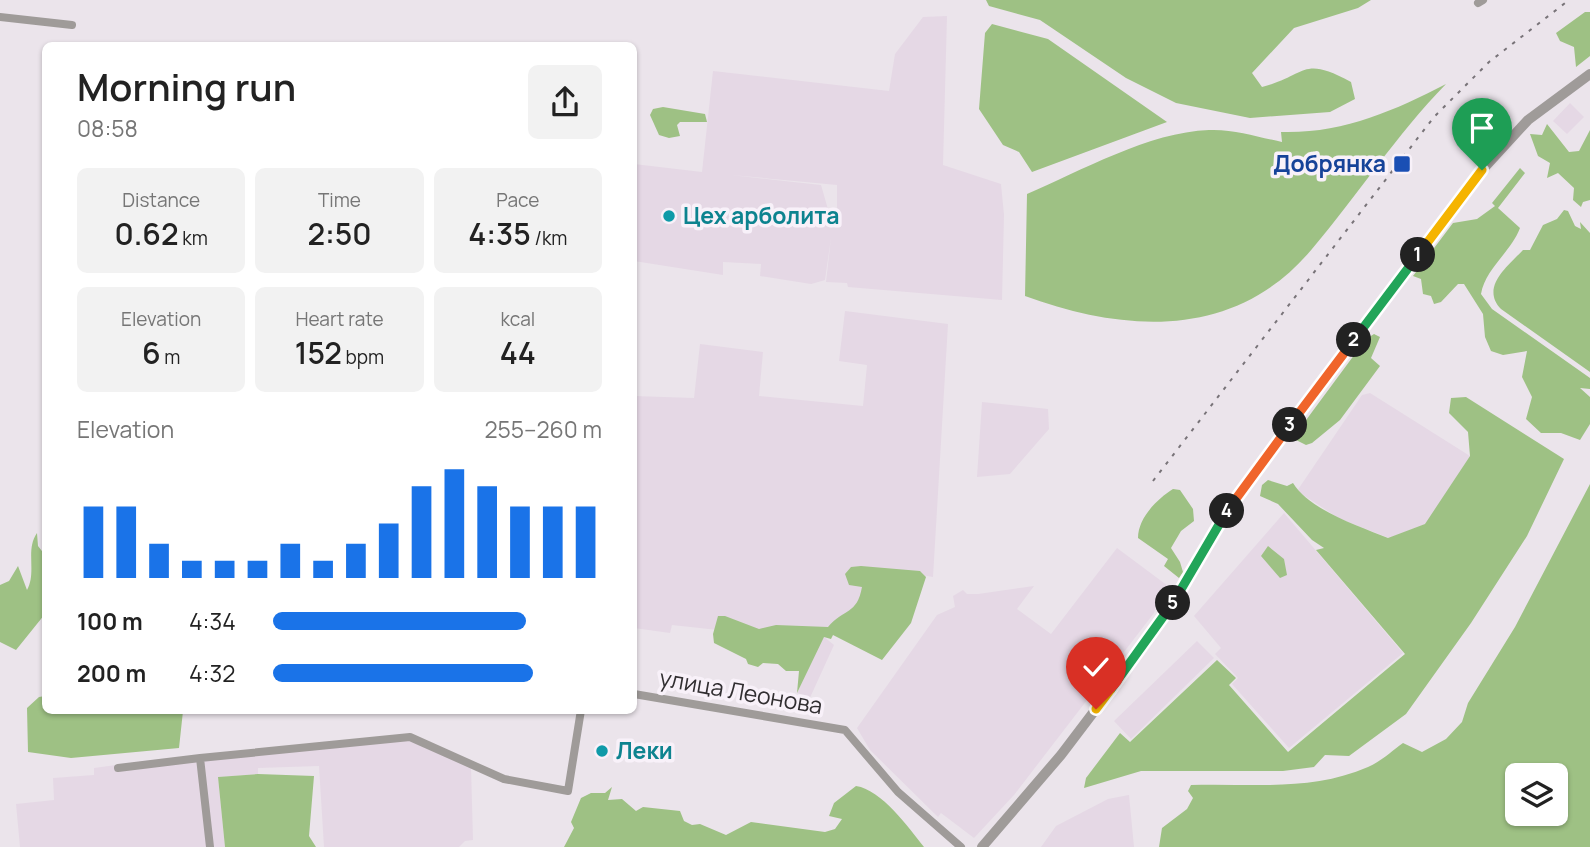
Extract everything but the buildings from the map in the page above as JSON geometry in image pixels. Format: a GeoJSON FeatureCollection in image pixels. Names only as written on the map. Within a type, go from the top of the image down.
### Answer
{"type":"FeatureCollection","features":[{"type":"Feature","properties":{"kind":"street"},"geometry":{"type":"LineString","coordinates":[[0,17],[72,25]]}},
{"type":"Feature","properties":{"kind":"street"},"geometry":{"type":"LineString","coordinates":[[982,847],[1038,782],[1146,643],[1180,593],[1208,540],[1257,469],[1482,170],[1528,120],[1590,74]]}},
{"type":"Feature","properties":{"kind":"street","name":"улица Леонова"},"geometry":{"type":"LineString","coordinates":[[637,695],[845,730],[898,792],[961,847]]}},
{"type":"Feature","properties":{"kind":"street"},"geometry":{"type":"LineString","coordinates":[[118,768],[410,737],[504,779],[568,790],[580,714]]}},
{"type":"Feature","properties":{"kind":"street"},"geometry":{"type":"LineString","coordinates":[[200,758],[210,847]]}},
{"type":"Feature","properties":{"kind":"shaded area"},"geometry":{"type":"Polygon","coordinates":[[[947,16],[943,165],[1001,184],[1004,215],[1002,300],[848,287],[847,283],[826,282],[831,238],[825,280],[811,284],[760,276],[761,264],[723,262],[723,275],[637,261],[637,164],[702,172],[713,71],[889,91],[895,54],[923,17],[947,16]],[[731,175],[821,185],[833,227],[837,212],[837,185],[731,175]]]}},
{"type":"Feature","properties":{"kind":"shaded area"},"geometry":{"type":"Polygon","coordinates":[[[1570,103],[1584,117],[1567,134],[1553,121],[1570,103]]]}},
{"type":"Feature","properties":{"kind":"shaded area"},"geometry":{"type":"Polygon","coordinates":[[[845,311],[948,324],[933,577],[921,575],[845,625],[823,636],[834,645],[803,713],[793,709],[800,694],[797,693],[821,641],[672,625],[670,633],[637,628],[637,396],[694,398],[700,344],[763,352],[759,396],[863,406],[867,365],[839,361],[845,311]]]}},
{"type":"Feature","properties":{"kind":"shaded area"},"geometry":{"type":"Polygon","coordinates":[[[1370,393],[1470,456],[1426,524],[1389,538],[1340,519],[1297,491],[1362,395],[1370,393]]]}},
{"type":"Feature","properties":{"kind":"shaded area"},"geometry":{"type":"Polygon","coordinates":[[[982,402],[1048,409],[1049,429],[1010,474],[977,477],[982,402]]]}},
{"type":"Feature","properties":{"kind":"shaded area"},"geometry":{"type":"Polygon","coordinates":[[[1284,513],[1403,653],[1289,748],[1232,684],[1238,678],[1215,654],[1221,648],[1194,616],[1284,513]]]}},
{"type":"Feature","properties":{"kind":"shaded area"},"geometry":{"type":"Polygon","coordinates":[[[1117,548],[1168,586],[1160,592],[1154,613],[1014,795],[974,838],[941,813],[938,817],[870,750],[857,728],[937,615],[955,607],[953,596],[963,590],[967,594],[978,594],[1034,586],[1017,609],[1051,634],[1117,548]]]}},
{"type":"Feature","properties":{"kind":"shaded area"},"geometry":{"type":"Polygon","coordinates":[[[1197,641],[1214,658],[1131,739],[1114,721],[1197,641]]]}},
{"type":"Feature","properties":{"kind":"shaded area"},"geometry":{"type":"Polygon","coordinates":[[[410,737],[471,767],[473,840],[465,841],[459,847],[324,847],[319,766],[258,768],[258,774],[218,777],[225,847],[20,847],[16,804],[54,800],[53,778],[94,775],[94,768],[160,759],[410,737]]]}},
{"type":"Feature","properties":{"kind":"shaded area"},"geometry":{"type":"Polygon","coordinates":[[[1129,795],[1134,847],[1041,847],[1056,826],[1108,799],[1129,795]]]}},
{"type":"Feature","properties":{"kind":"green space"},"geometry":{"type":"Polygon","coordinates":[[[986,0],[1371,0],[1358,8],[1294,28],[1252,73],[1262,87],[1305,70],[1322,70],[1351,82],[1355,99],[1330,112],[1250,118],[1176,103],[1126,78],[1040,20],[989,6],[986,0]]]}},
{"type":"Feature","properties":{"kind":"green space"},"geometry":{"type":"Polygon","coordinates":[[[1585,12],[1590,12],[1590,56],[1576,67],[1574,47],[1560,41],[1556,33],[1585,12]]]}},
{"type":"Feature","properties":{"kind":"green space"},"geometry":{"type":"Polygon","coordinates":[[[992,24],[1048,39],[1167,122],[1032,172],[1019,152],[1003,145],[979,109],[985,33],[992,24]]]}},
{"type":"Feature","properties":{"kind":"green space"},"geometry":{"type":"Polygon","coordinates":[[[1446,84],[1410,124],[1312,249],[1282,279],[1249,300],[1214,314],[1178,320],[1140,321],[1102,317],[1025,296],[1027,194],[1116,154],[1163,138],[1186,132],[1219,130],[1282,142],[1281,132],[1325,129],[1367,119],[1446,84]]]}},
{"type":"Feature","properties":{"kind":"green space"},"geometry":{"type":"Polygon","coordinates":[[[663,107],[705,114],[707,122],[680,122],[677,125],[680,136],[669,138],[659,135],[650,115],[653,109],[663,107]]]}},
{"type":"Feature","properties":{"kind":"green space"},"geometry":{"type":"Polygon","coordinates":[[[1547,124],[1569,152],[1579,151],[1590,130],[1590,200],[1583,202],[1581,207],[1573,200],[1574,188],[1558,173],[1547,178],[1550,163],[1538,156],[1530,134],[1542,135],[1547,124]]]}},
{"type":"Feature","properties":{"kind":"green space"},"geometry":{"type":"Polygon","coordinates":[[[1520,168],[1525,173],[1498,208],[1520,228],[1493,268],[1481,294],[1492,309],[1590,378],[1590,389],[1580,388],[1590,397],[1590,424],[1580,440],[1561,433],[1541,433],[1526,419],[1532,397],[1522,377],[1527,351],[1503,355],[1491,351],[1485,337],[1483,314],[1464,284],[1458,284],[1441,302],[1434,304],[1431,296],[1423,294],[1421,279],[1413,276],[1453,223],[1477,219],[1495,206],[1492,203],[1520,168]]]}},
{"type":"Feature","properties":{"kind":"green space"},"geometry":{"type":"Polygon","coordinates":[[[1564,210],[1568,211],[1575,226],[1581,229],[1580,222],[1590,233],[1590,372],[1501,309],[1493,293],[1498,277],[1523,250],[1530,250],[1543,225],[1557,219],[1564,210]]]}},
{"type":"Feature","properties":{"kind":"green space"},"geometry":{"type":"Polygon","coordinates":[[[1374,334],[1380,337],[1371,358],[1380,366],[1340,420],[1312,443],[1306,445],[1296,440],[1295,435],[1366,339],[1374,334]]]}},
{"type":"Feature","properties":{"kind":"green space"},"geometry":{"type":"Polygon","coordinates":[[[1466,397],[1564,459],[1527,536],[1471,623],[1406,714],[1349,756],[1325,755],[1314,767],[1283,771],[1141,771],[1084,788],[1086,778],[1120,733],[1130,742],[1217,660],[1236,678],[1229,685],[1288,752],[1405,654],[1316,550],[1324,548],[1312,540],[1278,504],[1260,496],[1262,485],[1268,480],[1287,486],[1293,483],[1301,493],[1323,509],[1388,538],[1425,524],[1470,456],[1468,432],[1449,413],[1451,398],[1466,397]]]}},
{"type":"Feature","properties":{"kind":"green space"},"geometry":{"type":"Polygon","coordinates":[[[1590,484],[1590,847],[1159,847],[1162,828],[1187,809],[1193,798],[1188,791],[1191,785],[1281,785],[1346,775],[1368,767],[1403,743],[1422,752],[1446,739],[1462,722],[1468,703],[1515,627],[1590,484]]]}},
{"type":"Feature","properties":{"kind":"green space"},"geometry":{"type":"Polygon","coordinates":[[[1173,489],[1180,490],[1193,509],[1194,521],[1181,531],[1171,548],[1183,572],[1179,578],[1164,566],[1168,559],[1138,538],[1145,516],[1173,489]]]}},
{"type":"Feature","properties":{"kind":"green space"},"geometry":{"type":"Polygon","coordinates":[[[37,533],[38,546],[42,551],[42,618],[16,650],[0,642],[0,585],[9,581],[18,566],[27,590],[37,533]]]}},
{"type":"Feature","properties":{"kind":"green space"},"geometry":{"type":"Polygon","coordinates":[[[1268,546],[1284,559],[1287,575],[1280,578],[1261,556],[1268,546]]]}},
{"type":"Feature","properties":{"kind":"green space"},"geometry":{"type":"Polygon","coordinates":[[[851,567],[920,571],[926,577],[911,623],[882,660],[833,635],[831,639],[824,637],[797,693],[799,671],[786,671],[778,664],[763,663],[758,667],[748,664],[746,659],[714,643],[713,634],[718,616],[725,616],[759,629],[776,625],[828,627],[857,602],[862,587],[849,585],[845,574],[851,567]]]}},
{"type":"Feature","properties":{"kind":"green space"},"geometry":{"type":"Polygon","coordinates":[[[42,696],[42,714],[183,714],[179,748],[71,758],[28,752],[27,708],[42,696]]]}},
{"type":"Feature","properties":{"kind":"green space"},"geometry":{"type":"Polygon","coordinates":[[[258,774],[314,776],[309,836],[316,847],[225,847],[218,777],[258,774]]]}},
{"type":"Feature","properties":{"kind":"green space"},"geometry":{"type":"Polygon","coordinates":[[[856,786],[866,789],[885,802],[924,847],[564,847],[574,828],[571,822],[581,798],[591,793],[605,793],[612,787],[608,800],[622,799],[636,811],[643,807],[680,811],[684,821],[692,825],[700,824],[726,835],[751,822],[825,832],[835,829],[842,819],[829,816],[834,803],[856,786]]]}},
{"type":"Feature","properties":{"kind":"railway"},"geometry":{"type":"LineString","coordinates":[[1153,481],[1434,117],[1489,62],[1569,0]]}},
{"type":"Feature","properties":{"kind":"place","name":"Добрянка"},"geometry":{"type":"Point","coordinates":[1402,164]}},
{"type":"Feature","properties":{"kind":"place","name":"Цех арболита"},"geometry":{"type":"Point","coordinates":[669,216]}},
{"type":"Feature","properties":{"kind":"place","name":"Леки"},"geometry":{"type":"Point","coordinates":[602,751]}},
{"type":"Feature","properties":{"kind":"route"},"geometry":{"type":"LineString","coordinates":[[1096,709],[1161,622],[1208,540],[1271,449],[1482,170]]}}]}
